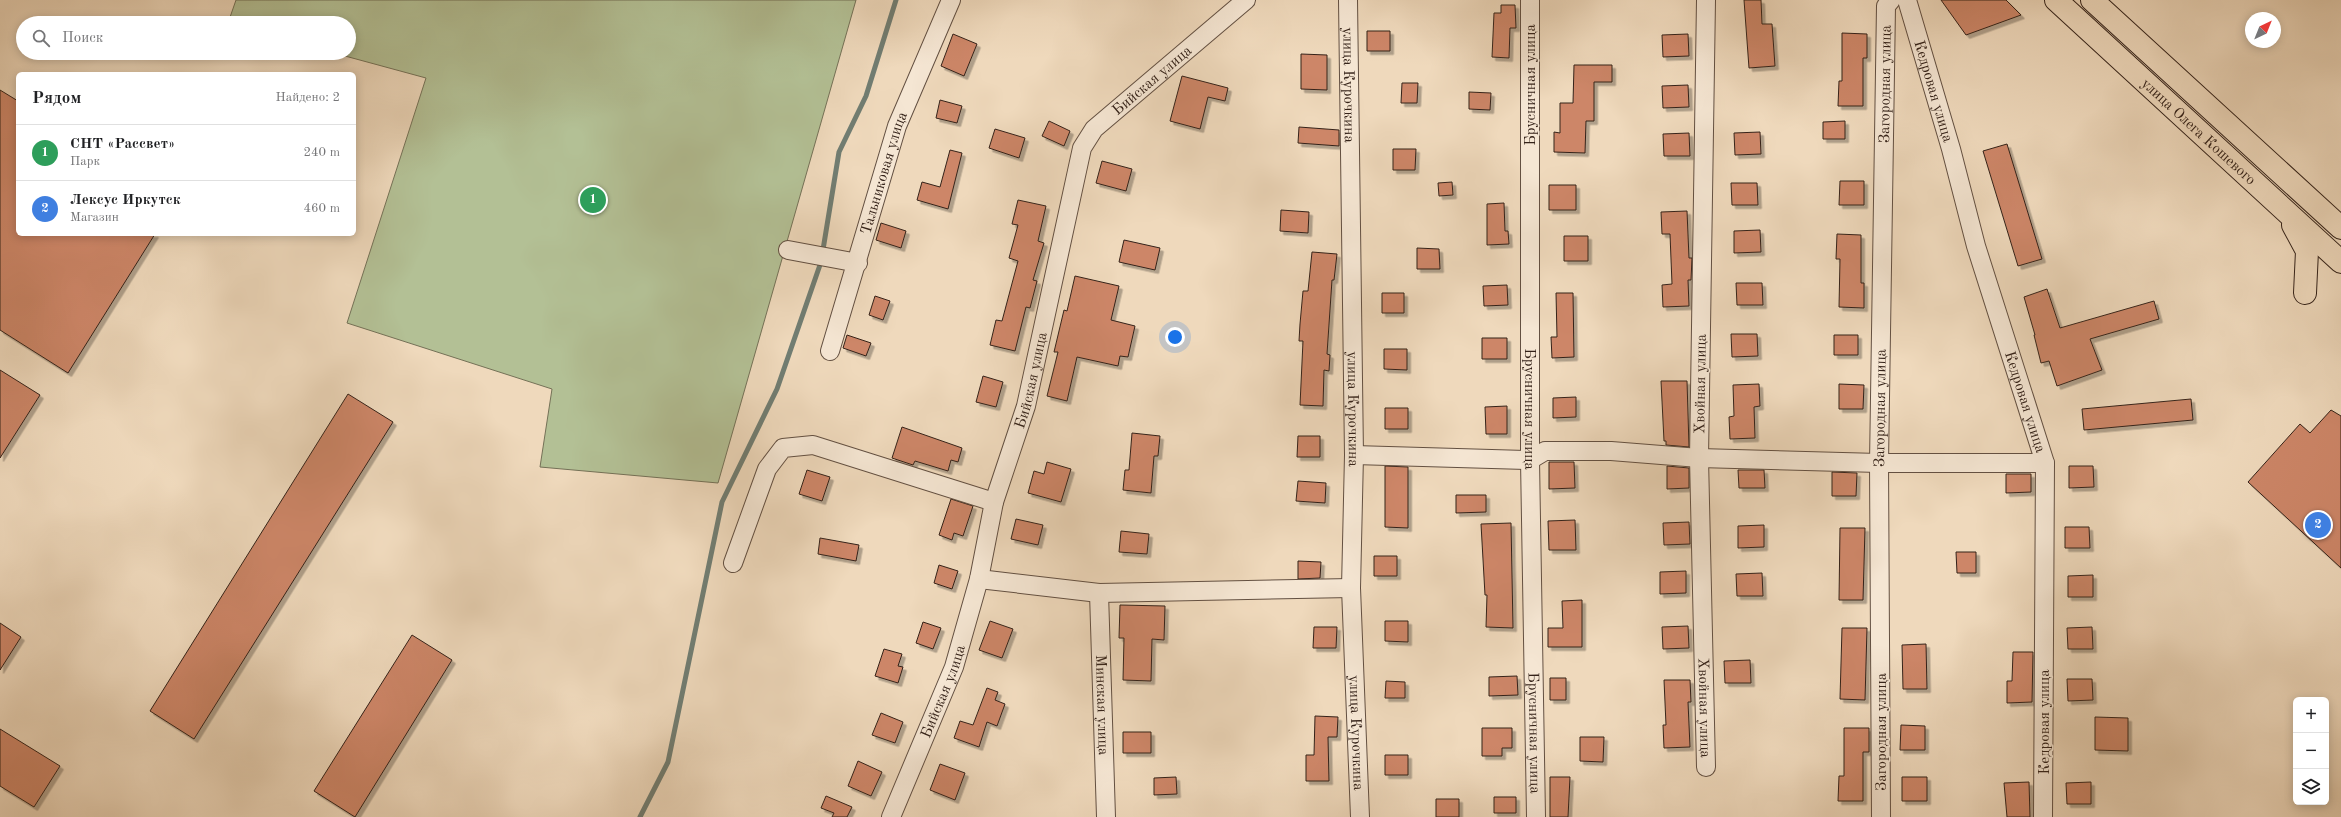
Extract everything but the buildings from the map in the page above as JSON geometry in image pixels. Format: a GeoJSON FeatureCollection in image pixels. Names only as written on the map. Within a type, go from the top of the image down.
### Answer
{"type":"FeatureCollection","features":[{"type":"Feature","properties":{"kind":"main road","name":"улица Олега Кошевого"},"geometry":{"type":"LineString","coordinates":[[2056,0],[2341,262]]}},
{"type":"Feature","properties":{"kind":"main road","name":"улица Олега Кошевого"},"geometry":{"type":"LineString","coordinates":[[2092,0],[2341,228]]}},
{"type":"Feature","properties":{"kind":"main road"},"geometry":{"type":"LineString","coordinates":[[2274,201],[2296,229],[2307,251],[2305,293]]}},
{"type":"Feature","properties":{"kind":"street","name":"Тальниковая улица"},"geometry":{"type":"LineString","coordinates":[[830,351],[858,263],[868,220],[897,126],[952,0]]}},
{"type":"Feature","properties":{"kind":"street","name":"Бийская улица"},"geometry":{"type":"LineString","coordinates":[[891,817],[954,667],[979,578],[994,502],[1026,406],[1082,148],[1094,129],[1246,0]]}},
{"type":"Feature","properties":{"kind":"street","name":"улица Курочкина"},"geometry":{"type":"LineString","coordinates":[[1348,0],[1354,455],[1351,588],[1360,817]]}},
{"type":"Feature","properties":{"kind":"street","name":"Брусничная улица"},"geometry":{"type":"LineString","coordinates":[[1530,0],[1530,460],[1536,817]]}},
{"type":"Feature","properties":{"kind":"street","name":"Хвойная улица"},"geometry":{"type":"LineString","coordinates":[[1706,0],[1699,458],[1706,767]]}},
{"type":"Feature","properties":{"kind":"street","name":"Загородная улица"},"geometry":{"type":"LineString","coordinates":[[1881,817],[1879,463],[1886,6],[1891,0]]}},
{"type":"Feature","properties":{"kind":"street","name":"Кедровая улица"},"geometry":{"type":"LineString","coordinates":[[1907,0],[1951,149],[1976,246],[2045,463],[2042,817]]}},
{"type":"Feature","properties":{"kind":"street"},"geometry":{"type":"LineString","coordinates":[[788,250],[858,263]]}},
{"type":"Feature","properties":{"kind":"street"},"geometry":{"type":"LineString","coordinates":[[733,563],[767,469],[783,448],[813,445],[994,502]]}},
{"type":"Feature","properties":{"kind":"street"},"geometry":{"type":"LineString","coordinates":[[1354,455],[1530,460],[1545,451],[1611,451],[1699,458],[1879,463],[2045,463]]}},
{"type":"Feature","properties":{"kind":"street"},"geometry":{"type":"LineString","coordinates":[[979,578],[1099,593],[1351,588]]}},
{"type":"Feature","properties":{"kind":"street","name":"Минская улица"},"geometry":{"type":"LineString","coordinates":[[1099,593],[1106,817]]}},
{"type":"Feature","properties":{"kind":"green space"},"geometry":{"type":"Polygon","coordinates":[[[236,0],[856,0],[718,483],[540,467],[552,389],[347,323],[426,78],[356,59],[356,16],[230,16],[236,0]]]}},
{"type":"Feature","properties":{"kind":"waterway"},"geometry":{"type":"LineString","coordinates":[[640,817],[668,762],[722,502],[777,389],[821,262],[839,152],[866,96],[896,0]]}},
{"type":"Feature","properties":{"kind":"place","name":"СНТ «Рассвет»"},"geometry":{"type":"Point","coordinates":[593,200]}},
{"type":"Feature","properties":{"kind":"place","name":"Лексус Иркутск"},"geometry":{"type":"Point","coordinates":[2318,525]}}]}
